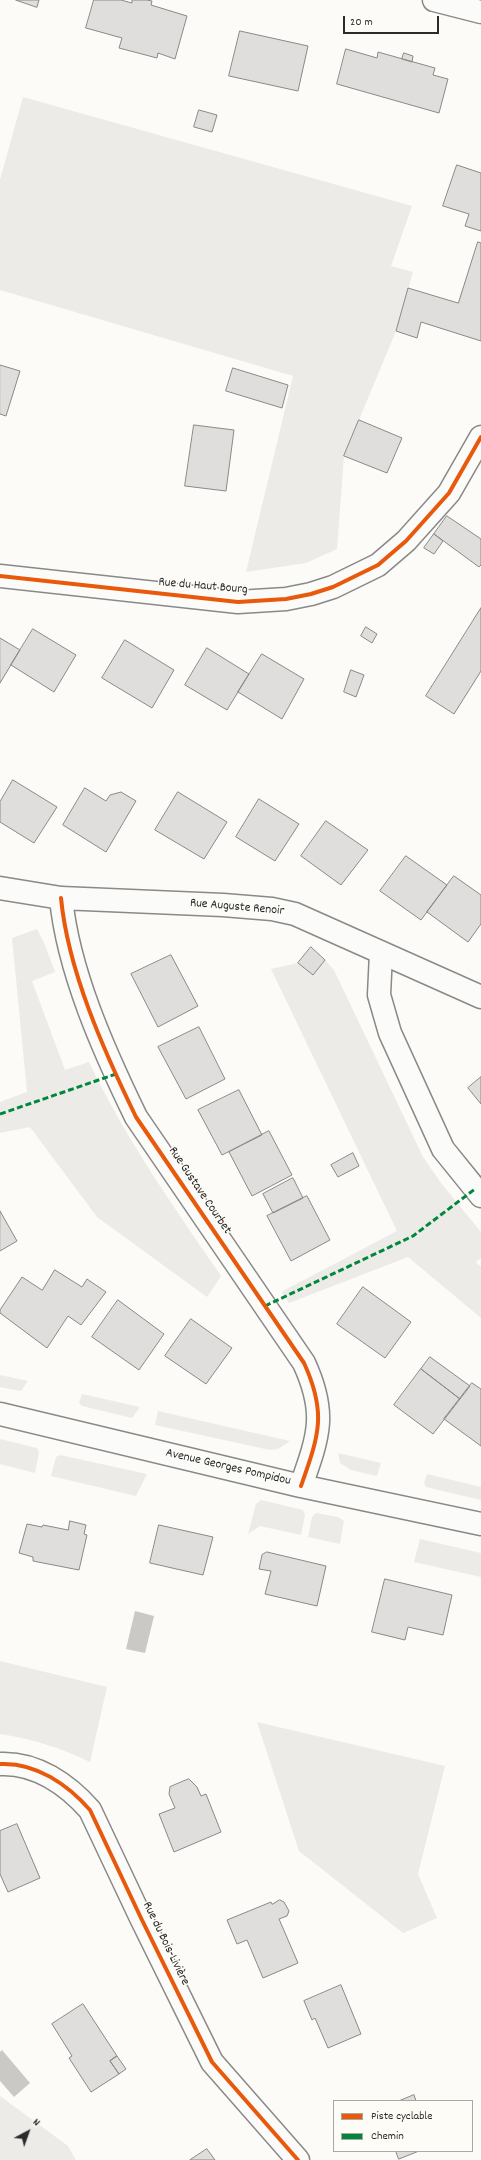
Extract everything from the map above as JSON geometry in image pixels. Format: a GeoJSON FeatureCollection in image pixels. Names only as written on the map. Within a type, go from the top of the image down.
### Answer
{"type":"FeatureCollection","features":[{"type":"Feature","properties":{"kind":"street"},"geometry":{"type":"LineString","coordinates":[[434,0],[481,12]]}},
{"type":"Feature","properties":{"kind":"street","name":"Rue du Haut Bourg"},"geometry":{"type":"LineString","coordinates":[[0,576],[238,602],[286,599],[311,594],[333,587],[378,565],[406,542],[449,493],[481,437]]}},
{"type":"Feature","properties":{"kind":"street","name":"Rue Auguste Renoir"},"geometry":{"type":"LineString","coordinates":[[0,888],[61,898],[223,905],[272,909],[294,914],[481,998]]}},
{"type":"Feature","properties":{"kind":"street","name":"Rue Gustave Courbet"},"geometry":{"type":"LineString","coordinates":[[61,898],[64,924],[81,985],[116,1074],[136,1117],[304,1363],[315,1387],[319,1408],[318,1431],[302,1486]]}},
{"type":"Feature","properties":{"kind":"street"},"geometry":{"type":"LineString","coordinates":[[381,953],[379,995],[390,1032],[443,1149],[481,1196]]}},
{"type":"Feature","properties":{"kind":"street","name":"Avenue Georges Pompidou"},"geometry":{"type":"LineString","coordinates":[[0,1414],[302,1486],[481,1524]]}},
{"type":"Feature","properties":{"kind":"street","name":"Rue du Bois-Livière"},"geometry":{"type":"LineString","coordinates":[[0,1764],[26,1768],[43,1773],[62,1784],[79,1797],[90,1810],[212,2062],[298,2160]]}},
{"type":"Feature","properties":{"kind":"shaded area"},"geometry":{"type":"Polygon","coordinates":[[[23,97],[412,206],[391,266],[413,272],[396,331],[344,456],[337,549],[306,563],[246,572],[293,376],[0,290],[0,180],[23,97]]]}},
{"type":"Feature","properties":{"kind":"shaded area"},"geometry":{"type":"Polygon","coordinates":[[[37,929],[45,945],[55,972],[32,981],[65,1070],[89,1062],[134,1145],[221,1276],[207,1297],[97,1217],[30,1127],[0,1133],[0,1102],[27,1092],[12,938],[37,929]]]}},
{"type":"Feature","properties":{"kind":"shaded area"},"geometry":{"type":"Polygon","coordinates":[[[325,960],[334,970],[423,1157],[441,1183],[481,1232],[481,1258],[476,1262],[481,1267],[481,1318],[408,1257],[289,1303],[281,1292],[397,1231],[271,969],[298,963],[313,975],[325,960]]]}},
{"type":"Feature","properties":{"kind":"shaded area"},"geometry":{"type":"Polygon","coordinates":[[[0,1375],[28,1381],[21,1391],[0,1387],[0,1375]]]}},
{"type":"Feature","properties":{"kind":"shaded area"},"geometry":{"type":"Polygon","coordinates":[[[82,1394],[140,1407],[132,1418],[82,1406],[79,1403],[82,1394]]]}},
{"type":"Feature","properties":{"kind":"shaded area"},"geometry":{"type":"Polygon","coordinates":[[[158,1411],[290,1441],[278,1449],[270,1450],[155,1425],[158,1411]]]}},
{"type":"Feature","properties":{"kind":"shaded area"},"geometry":{"type":"Polygon","coordinates":[[[0,1439],[37,1448],[39,1452],[35,1473],[0,1464],[0,1439]]]}},
{"type":"Feature","properties":{"kind":"shaded area"},"geometry":{"type":"Polygon","coordinates":[[[338,1453],[381,1463],[377,1476],[351,1470],[340,1463],[338,1453]]]}},
{"type":"Feature","properties":{"kind":"shaded area"},"geometry":{"type":"Polygon","coordinates":[[[60,1455],[147,1474],[136,1496],[51,1476],[56,1457],[60,1455]]]}},
{"type":"Feature","properties":{"kind":"shaded area"},"geometry":{"type":"Polygon","coordinates":[[[427,1474],[481,1487],[481,1500],[426,1487],[424,1483],[427,1474]]]}},
{"type":"Feature","properties":{"kind":"shaded area"},"geometry":{"type":"Polygon","coordinates":[[[261,1500],[303,1510],[305,1515],[301,1535],[260,1526],[248,1534],[256,1504],[261,1500]]]}},
{"type":"Feature","properties":{"kind":"shaded area"},"geometry":{"type":"Polygon","coordinates":[[[316,1513],[338,1517],[344,1521],[340,1544],[308,1537],[312,1517],[316,1513]]]}},
{"type":"Feature","properties":{"kind":"shaded area"},"geometry":{"type":"Polygon","coordinates":[[[420,1539],[481,1553],[481,1577],[414,1562],[420,1539]]]}},
{"type":"Feature","properties":{"kind":"shaded area"},"geometry":{"type":"Polygon","coordinates":[[[135,1611],[154,1616],[145,1653],[126,1649],[135,1611]]]}},
{"type":"Feature","properties":{"kind":"shaded area"},"geometry":{"type":"Polygon","coordinates":[[[0,1661],[107,1687],[90,1762],[69,1752],[24,1739],[0,1734],[0,1661]]]}},
{"type":"Feature","properties":{"kind":"shaded area"},"geometry":{"type":"Polygon","coordinates":[[[257,1722],[445,1766],[418,1874],[437,1918],[403,1933],[299,1851],[257,1722]]]}},
{"type":"Feature","properties":{"kind":"shaded area"},"geometry":{"type":"Polygon","coordinates":[[[2,2050],[30,2083],[14,2097],[0,2081],[0,2052],[2,2050]]]}},
{"type":"Feature","properties":{"kind":"shaded area"},"geometry":{"type":"Polygon","coordinates":[[[0,2096],[68,2146],[76,2160],[0,2160],[0,2096]]]}},
{"type":"Feature","properties":{"kind":"building"},"geometry":{"type":"Polygon","coordinates":[[[16,0],[39,0],[37,7],[16,0]]]}},
{"type":"Feature","properties":{"kind":"building"},"geometry":{"type":"Polygon","coordinates":[[[94,0],[121,0],[132,3],[132,0],[147,0],[152,1],[151,5],[187,16],[175,59],[158,53],[157,58],[119,48],[122,38],[86,28],[94,0]]]}},
{"type":"Feature","properties":{"kind":"building"},"geometry":{"type":"Polygon","coordinates":[[[240,31],[308,46],[298,91],[229,76],[240,31]]]}},
{"type":"Feature","properties":{"kind":"building"},"geometry":{"type":"Polygon","coordinates":[[[346,49],[377,58],[378,52],[435,68],[433,75],[448,79],[439,113],[337,84],[346,49]]]}},
{"type":"Feature","properties":{"kind":"building"},"geometry":{"type":"Polygon","coordinates":[[[404,53],[413,56],[412,62],[402,59],[404,53]]]}},
{"type":"Feature","properties":{"kind":"building"},"geometry":{"type":"Polygon","coordinates":[[[199,110],[217,115],[212,132],[194,127],[199,110]]]}},
{"type":"Feature","properties":{"kind":"building"},"geometry":{"type":"Polygon","coordinates":[[[457,165],[481,173],[481,231],[465,226],[469,214],[443,206],[457,165]]]}},
{"type":"Feature","properties":{"kind":"building"},"geometry":{"type":"Polygon","coordinates":[[[478,242],[481,243],[481,341],[421,322],[417,338],[396,331],[408,288],[458,303],[478,242]]]}},
{"type":"Feature","properties":{"kind":"building"},"geometry":{"type":"Polygon","coordinates":[[[0,365],[20,371],[6,416],[0,414],[0,365]]]}},
{"type":"Feature","properties":{"kind":"building"},"geometry":{"type":"Polygon","coordinates":[[[233,368],[288,385],[282,408],[226,391],[233,368]]]}},
{"type":"Feature","properties":{"kind":"building"},"geometry":{"type":"Polygon","coordinates":[[[359,420],[402,438],[387,473],[344,456],[359,420]]]}},
{"type":"Feature","properties":{"kind":"building"},"geometry":{"type":"Polygon","coordinates":[[[194,425],[234,430],[226,491],[185,486],[194,425]]]}},
{"type":"Feature","properties":{"kind":"building"},"geometry":{"type":"Polygon","coordinates":[[[447,516],[481,539],[481,565],[479,567],[434,534],[447,516]]]}},
{"type":"Feature","properties":{"kind":"building"},"geometry":{"type":"Polygon","coordinates":[[[434,534],[443,541],[434,554],[424,548],[434,534]]]}},
{"type":"Feature","properties":{"kind":"building"},"geometry":{"type":"Polygon","coordinates":[[[481,608],[481,671],[454,714],[426,696],[481,608]]]}},
{"type":"Feature","properties":{"kind":"building"},"geometry":{"type":"Polygon","coordinates":[[[366,627],[377,634],[372,643],[361,636],[366,627]]]}},
{"type":"Feature","properties":{"kind":"building"},"geometry":{"type":"Polygon","coordinates":[[[33,629],[76,655],[54,692],[11,665],[33,629]]]}},
{"type":"Feature","properties":{"kind":"building"},"geometry":{"type":"Polygon","coordinates":[[[0,638],[20,650],[0,683],[0,638]]]}},
{"type":"Feature","properties":{"kind":"building"},"geometry":{"type":"Polygon","coordinates":[[[125,640],[174,670],[152,708],[102,678],[125,640]]]}},
{"type":"Feature","properties":{"kind":"building"},"geometry":{"type":"Polygon","coordinates":[[[207,648],[249,674],[227,710],[185,685],[207,648]]]}},
{"type":"Feature","properties":{"kind":"building"},"geometry":{"type":"Polygon","coordinates":[[[262,654],[304,679],[282,719],[238,692],[262,654]]]}},
{"type":"Feature","properties":{"kind":"building"},"geometry":{"type":"Polygon","coordinates":[[[351,670],[364,675],[356,697],[344,692],[351,670]]]}},
{"type":"Feature","properties":{"kind":"building"},"geometry":{"type":"Polygon","coordinates":[[[13,780],[57,807],[34,843],[0,822],[0,802],[13,780]]]}},
{"type":"Feature","properties":{"kind":"building"},"geometry":{"type":"Polygon","coordinates":[[[85,788],[106,801],[110,795],[121,792],[136,801],[106,852],[63,825],[85,788]]]}},
{"type":"Feature","properties":{"kind":"building"},"geometry":{"type":"Polygon","coordinates":[[[178,792],[227,822],[204,859],[155,830],[178,792]]]}},
{"type":"Feature","properties":{"kind":"building"},"geometry":{"type":"Polygon","coordinates":[[[259,799],[299,824],[275,861],[236,837],[259,799]]]}},
{"type":"Feature","properties":{"kind":"building"},"geometry":{"type":"Polygon","coordinates":[[[326,821],[368,850],[341,885],[301,856],[326,821]]]}},
{"type":"Feature","properties":{"kind":"building"},"geometry":{"type":"Polygon","coordinates":[[[406,856],[447,885],[421,920],[380,891],[406,856]]]}},
{"type":"Feature","properties":{"kind":"building"},"geometry":{"type":"Polygon","coordinates":[[[454,876],[481,895],[481,924],[468,942],[427,912],[454,876]]]}},
{"type":"Feature","properties":{"kind":"building"},"geometry":{"type":"Polygon","coordinates":[[[311,947],[325,960],[313,975],[298,963],[311,947]]]}},
{"type":"Feature","properties":{"kind":"building"},"geometry":{"type":"Polygon","coordinates":[[[171,955],[198,1006],[158,1027],[131,974],[171,955]]]}},
{"type":"Feature","properties":{"kind":"building"},"geometry":{"type":"Polygon","coordinates":[[[199,1027],[225,1079],[186,1099],[158,1047],[199,1027]]]}},
{"type":"Feature","properties":{"kind":"building"},"geometry":{"type":"Polygon","coordinates":[[[481,1077],[481,1104],[468,1088],[481,1077]]]}},
{"type":"Feature","properties":{"kind":"building"},"geometry":{"type":"Polygon","coordinates":[[[239,1090],[262,1135],[222,1155],[198,1110],[239,1090]]]}},
{"type":"Feature","properties":{"kind":"building"},"geometry":{"type":"Polygon","coordinates":[[[269,1131],[292,1175],[252,1196],[229,1152],[269,1131]]]}},
{"type":"Feature","properties":{"kind":"building"},"geometry":{"type":"Polygon","coordinates":[[[353,1153],[359,1166],[338,1177],[331,1165],[353,1153]]]}},
{"type":"Feature","properties":{"kind":"building"},"geometry":{"type":"Polygon","coordinates":[[[293,1178],[303,1198],[273,1213],[263,1194],[293,1178]]]}},
{"type":"Feature","properties":{"kind":"building"},"geometry":{"type":"Polygon","coordinates":[[[307,1196],[330,1240],[291,1261],[267,1216],[307,1196]]]}},
{"type":"Feature","properties":{"kind":"building"},"geometry":{"type":"Polygon","coordinates":[[[0,1211],[17,1241],[0,1251],[0,1211]]]}},
{"type":"Feature","properties":{"kind":"building"},"geometry":{"type":"Polygon","coordinates":[[[55,1270],[82,1287],[87,1279],[106,1292],[81,1325],[68,1316],[47,1348],[0,1313],[0,1310],[22,1277],[42,1290],[55,1270]]]}},
{"type":"Feature","properties":{"kind":"building"},"geometry":{"type":"Polygon","coordinates":[[[363,1287],[411,1322],[385,1358],[337,1324],[363,1287]]]}},
{"type":"Feature","properties":{"kind":"building"},"geometry":{"type":"Polygon","coordinates":[[[118,1300],[164,1334],[139,1370],[92,1337],[118,1300]]]}},
{"type":"Feature","properties":{"kind":"building"},"geometry":{"type":"Polygon","coordinates":[[[191,1319],[232,1348],[206,1384],[165,1356],[191,1319]]]}},
{"type":"Feature","properties":{"kind":"building"},"geometry":{"type":"Polygon","coordinates":[[[430,1357],[470,1386],[460,1399],[421,1369],[430,1357]]]}},
{"type":"Feature","properties":{"kind":"building"},"geometry":{"type":"Polygon","coordinates":[[[421,1369],[460,1399],[433,1434],[394,1405],[421,1369]]]}},
{"type":"Feature","properties":{"kind":"building"},"geometry":{"type":"Polygon","coordinates":[[[472,1383],[481,1389],[481,1446],[444,1419],[472,1383]]]}},
{"type":"Feature","properties":{"kind":"building"},"geometry":{"type":"Polygon","coordinates":[[[70,1521],[86,1525],[84,1534],[87,1535],[79,1570],[33,1561],[33,1557],[19,1553],[27,1524],[42,1527],[43,1525],[68,1530],[70,1521]]]}},
{"type":"Feature","properties":{"kind":"building"},"geometry":{"type":"Polygon","coordinates":[[[159,1525],[213,1537],[203,1575],[150,1563],[159,1525]]]}},
{"type":"Feature","properties":{"kind":"building"},"geometry":{"type":"Polygon","coordinates":[[[267,1552],[326,1566],[317,1606],[265,1594],[271,1571],[259,1569],[262,1555],[267,1552]]]}},
{"type":"Feature","properties":{"kind":"building"},"geometry":{"type":"Polygon","coordinates":[[[385,1579],[452,1595],[443,1635],[408,1627],[405,1640],[372,1632],[385,1579]]]}},
{"type":"Feature","properties":{"kind":"building"},"geometry":{"type":"Polygon","coordinates":[[[189,1779],[197,1787],[201,1796],[206,1794],[221,1832],[174,1852],[159,1814],[175,1808],[169,1794],[170,1787],[189,1779]]]}},
{"type":"Feature","properties":{"kind":"building"},"geometry":{"type":"Polygon","coordinates":[[[17,1824],[40,1878],[8,1892],[0,1874],[0,1831],[17,1824]]]}},
{"type":"Feature","properties":{"kind":"building"},"geometry":{"type":"Polygon","coordinates":[[[280,1900],[284,1902],[289,1911],[287,1916],[279,1919],[298,1963],[263,1978],[247,1940],[237,1944],[227,1920],[271,1902],[272,1904],[280,1900]]]}},
{"type":"Feature","properties":{"kind":"building"},"geometry":{"type":"Polygon","coordinates":[[[341,1985],[361,2034],[328,2048],[315,2018],[312,2020],[304,2001],[341,1985]]]}},
{"type":"Feature","properties":{"kind":"building"},"geometry":{"type":"Polygon","coordinates":[[[83,2004],[117,2056],[110,2061],[119,2074],[91,2092],[69,2058],[72,2056],[52,2024],[83,2004]]]}},
{"type":"Feature","properties":{"kind":"building"},"geometry":{"type":"Polygon","coordinates":[[[117,2056],[126,2069],[119,2074],[110,2061],[117,2056]]]}},
{"type":"Feature","properties":{"kind":"building"},"geometry":{"type":"Polygon","coordinates":[[[414,2095],[416,2100],[402,2100],[414,2095]]]}},
{"type":"Feature","properties":{"kind":"building"},"geometry":{"type":"Polygon","coordinates":[[[207,2149],[215,2160],[190,2160],[207,2149]]]}},
{"type":"Feature","properties":{"kind":"building"},"geometry":{"type":"Polygon","coordinates":[[[396,2152],[416,2152],[399,2159],[396,2152]]]}},
{"type":"Feature","properties":{"kind":"marked path"},"geometry":{"type":"LineString","coordinates":[[0,1114],[116,1074]]}},
{"type":"Feature","properties":{"kind":"marked path"},"geometry":{"type":"LineString","coordinates":[[265,1306],[413,1236],[475,1189]]}},
{"type":"Feature","properties":{"kind":"cycle path"},"geometry":{"type":"LineString","coordinates":[[0,576],[238,602],[286,599],[311,594],[333,587],[378,565],[406,541],[449,493],[481,437]]}},
{"type":"Feature","properties":{"kind":"cycle path"},"geometry":{"type":"LineString","coordinates":[[61,898],[65,926],[79,982],[100,1038],[136,1117],[304,1363],[316,1396],[318,1424],[316,1438],[301,1486]]}},
{"type":"Feature","properties":{"kind":"cycle path"},"geometry":{"type":"LineString","coordinates":[[0,1764],[13,1764],[26,1767],[50,1777],[72,1792],[90,1810],[212,2062],[298,2160]]}}]}
